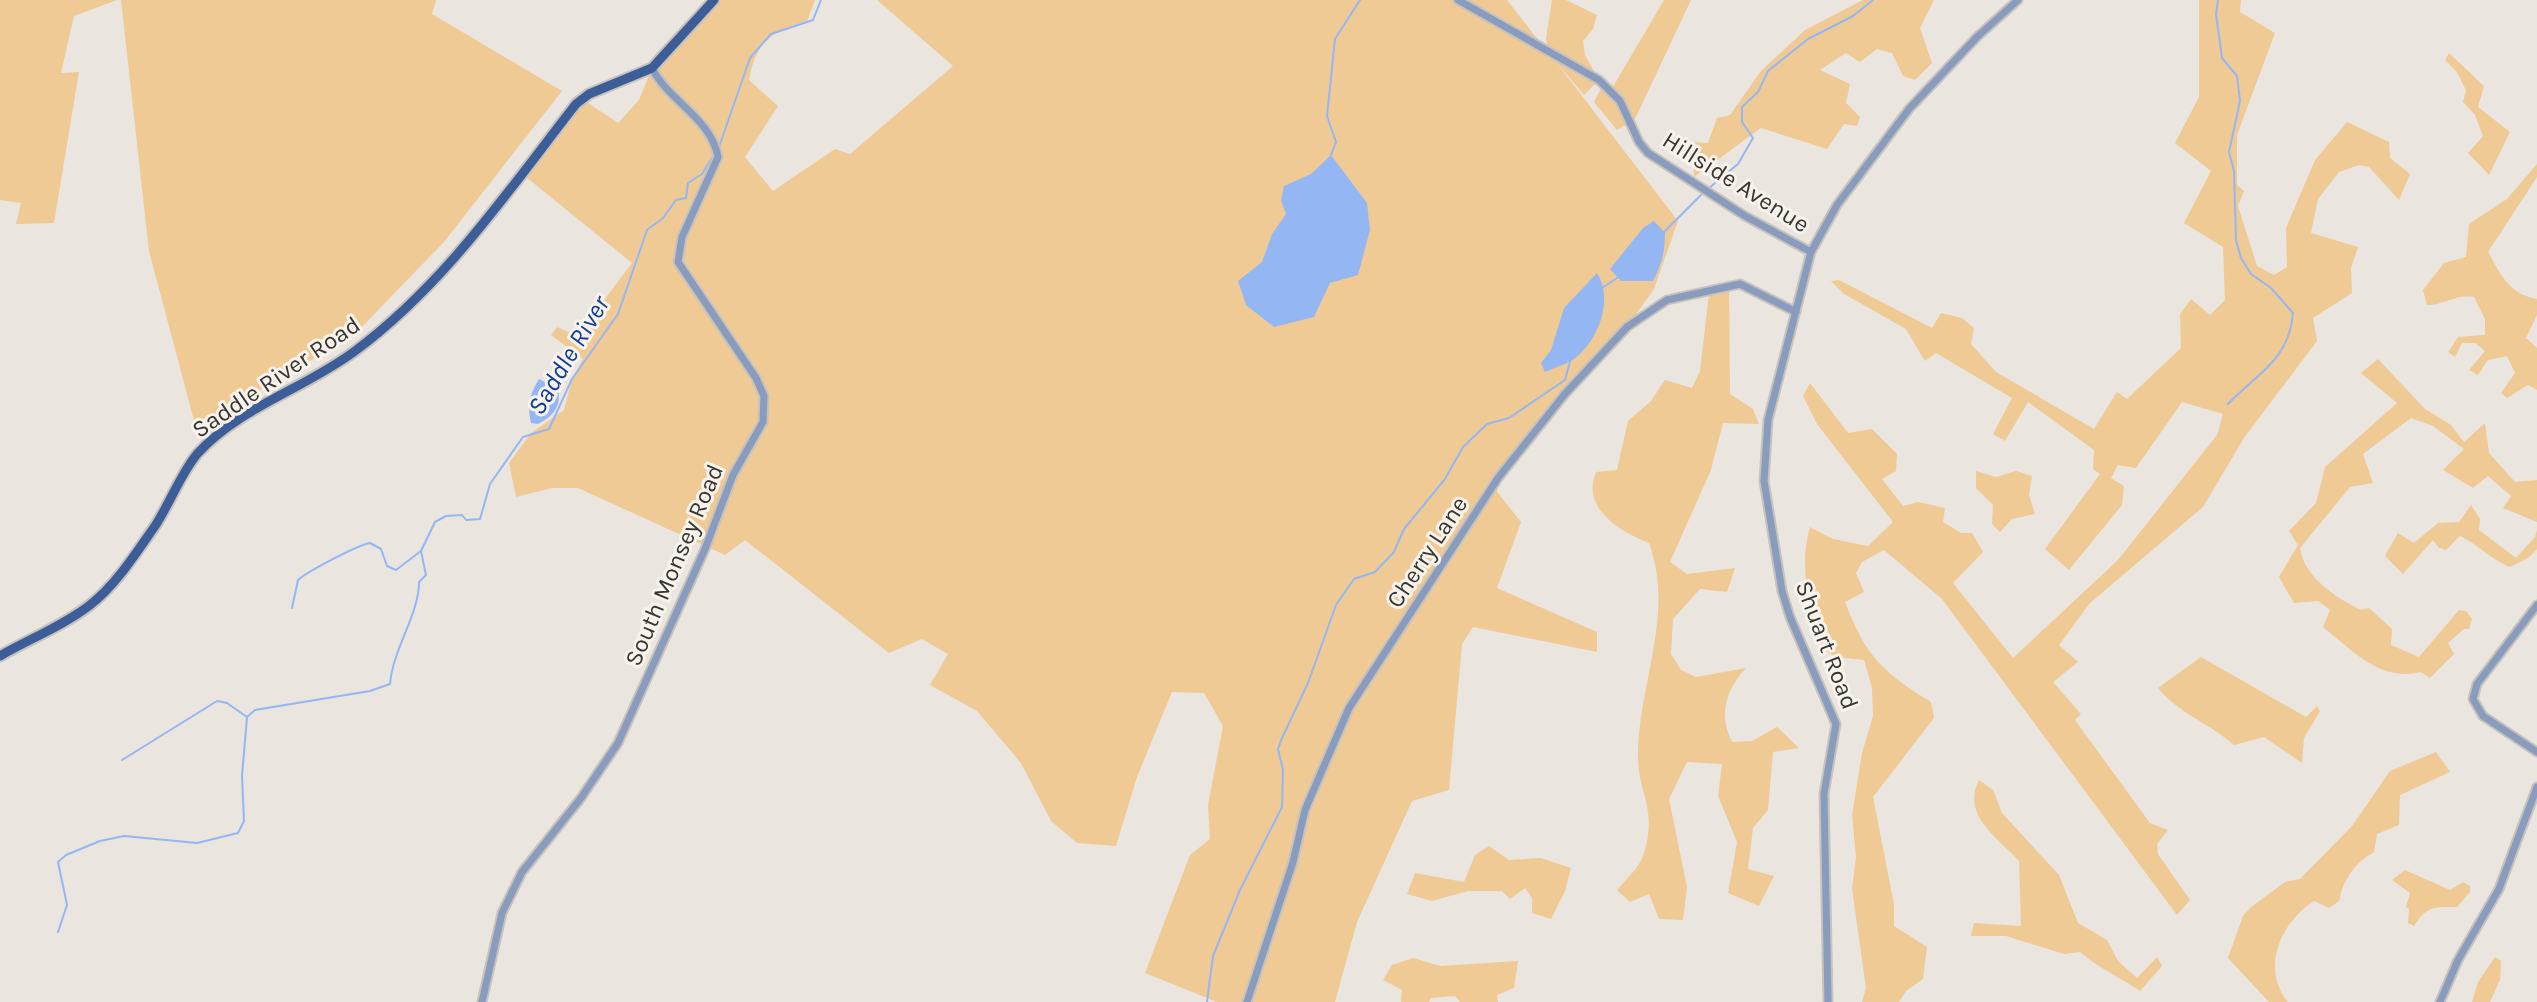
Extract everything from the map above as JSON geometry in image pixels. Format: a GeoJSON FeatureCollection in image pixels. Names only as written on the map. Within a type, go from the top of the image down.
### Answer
{"type":"FeatureCollection","features":[{"type":"Feature","properties":{"kind":"main road","name":"Saddle River Road"},"geometry":{"type":"LineString","coordinates":[[0,656],[77,614],[103,593],[159,520],[196,455],[218,435],[347,357],[430,285],[459,255],[583,98],[652,68],[714,0]]}},
{"type":"Feature","properties":{"kind":"street","name":"Hillside Avenue"},"geometry":{"type":"LineString","coordinates":[[1458,0],[1599,80],[1620,101],[1639,142],[1648,153],[1745,216],[1811,252]]}},
{"type":"Feature","properties":{"kind":"street","name":"Shuart Road"},"geometry":{"type":"LineString","coordinates":[[1828,1002],[1824,794],[1836,724],[1790,617],[1764,481],[1768,420],[1811,252],[1842,198],[1897,124],[1977,37],[2018,0]]}},
{"type":"Feature","properties":{"kind":"street","name":"South Monsey Road"},"geometry":{"type":"LineString","coordinates":[[482,1002],[502,913],[522,872],[581,798],[618,743],[705,549],[733,475],[756,439],[766,410],[756,378],[678,262],[682,237],[718,157],[710,136],[667,90],[652,68]]}},
{"type":"Feature","properties":{"kind":"street","name":"Cherry Lane"},"geometry":{"type":"LineString","coordinates":[[1247,1002],[1293,862],[1305,810],[1349,708],[1498,478],[1564,395],[1627,327],[1667,300],[1729,285],[1747,286],[1778,306],[1796,312]]}},
{"type":"Feature","properties":{"kind":"street"},"geometry":{"type":"LineString","coordinates":[[2537,605],[2477,684],[2473,699],[2483,716],[2537,752]]}},
{"type":"Feature","properties":{"kind":"street"},"geometry":{"type":"LineString","coordinates":[[2440,1002],[2458,960],[2498,891],[2537,787]]}},
{"type":"Feature","properties":{"kind":"shaded area"},"geometry":{"type":"Polygon","coordinates":[[[0,0],[117,0],[74,16],[61,73],[79,72],[54,223],[16,224],[21,203],[0,200],[0,0]]]}},
{"type":"Feature","properties":{"kind":"shaded area"},"geometry":{"type":"Polygon","coordinates":[[[121,0],[436,0],[432,14],[562,91],[444,242],[354,335],[196,428],[149,251],[121,0]]]}},
{"type":"Feature","properties":{"kind":"shaded area"},"geometry":{"type":"Polygon","coordinates":[[[712,0],[815,0],[807,21],[774,34],[767,40],[756,56],[749,80],[778,106],[745,157],[773,191],[835,149],[850,154],[953,66],[877,0],[1507,0],[1549,54],[1546,39],[1552,0],[1566,0],[1597,15],[1593,29],[1583,41],[1585,55],[1599,80],[1584,95],[1556,62],[1678,221],[1654,289],[1627,327],[1495,483],[1498,493],[1521,522],[1497,588],[1597,632],[1597,652],[1473,627],[1462,644],[1449,790],[1412,801],[1357,922],[1335,1002],[1217,1002],[1145,973],[1190,855],[1210,839],[1208,805],[1223,726],[1204,693],[1172,692],[1137,777],[1116,846],[1077,843],[1051,821],[1021,763],[977,711],[930,685],[948,654],[922,639],[889,653],[745,540],[725,555],[578,488],[552,488],[516,497],[509,463],[531,433],[564,410],[572,379],[583,359],[551,335],[557,327],[577,336],[632,263],[526,177],[571,110],[588,103],[618,123],[639,100],[652,68],[712,0]]]}},
{"type":"Feature","properties":{"kind":"shaded area"},"geometry":{"type":"Polygon","coordinates":[[[1664,0],[1691,0],[1635,119],[1617,130],[1594,102],[1600,90],[1611,90],[1664,0]]]}},
{"type":"Feature","properties":{"kind":"shaded area"},"geometry":{"type":"Polygon","coordinates":[[[1863,0],[1934,0],[1920,28],[1932,63],[1915,80],[1903,76],[1892,53],[1877,49],[1860,62],[1846,53],[1820,70],[1850,84],[1846,103],[1860,117],[1857,126],[1844,124],[1827,149],[1761,128],[1694,177],[1692,142],[1708,143],[1717,118],[1730,115],[1761,71],[1805,30],[1863,0]]]}},
{"type":"Feature","properties":{"kind":"shaded area"},"geometry":{"type":"Polygon","coordinates":[[[2199,0],[2241,0],[2240,12],[2275,33],[2237,135],[2237,185],[2244,191],[2238,206],[2257,266],[2274,275],[2287,267],[2286,228],[2315,160],[2347,122],[2389,142],[2390,158],[2410,174],[2399,200],[2369,167],[2359,165],[2339,172],[2318,199],[2311,233],[2358,247],[2351,268],[2352,293],[2313,318],[2317,341],[2244,438],[2203,507],[2090,603],[2059,645],[2078,662],[2053,682],[2081,714],[2075,720],[2150,823],[2168,830],[2157,844],[2158,854],[2190,900],[2177,915],[1942,599],[1884,550],[1862,562],[1856,573],[1864,592],[1845,602],[1860,636],[1877,661],[1931,702],[1934,718],[1873,797],[1894,904],[1894,926],[1927,947],[1923,979],[1906,991],[1899,1002],[1862,1002],[1866,988],[1852,889],[1856,857],[1852,815],[1862,753],[1873,716],[1872,688],[1864,660],[1836,657],[1821,648],[1810,603],[1805,558],[1810,527],[1833,539],[1868,546],[1893,522],[1817,424],[1803,396],[1810,383],[1848,433],[1872,429],[1897,454],[1896,471],[1882,479],[1903,506],[1918,502],[1945,508],[1943,522],[1961,533],[1972,533],[1983,552],[1953,583],[2013,658],[2118,560],[2217,435],[2223,414],[2182,402],[2136,468],[2118,465],[2111,478],[2124,486],[2122,505],[2069,570],[2045,549],[2100,474],[2093,469],[2094,450],[2028,402],[2005,441],[1993,434],[2012,398],[1936,353],[1925,361],[1906,329],[1844,294],[1831,281],[1839,280],[1932,328],[1941,313],[1962,318],[1974,328],[1971,344],[1996,372],[2094,429],[2117,392],[2127,399],[2181,348],[2180,314],[2191,299],[2210,315],[2225,300],[2223,247],[2184,223],[2211,171],[2175,143],[2199,97],[2199,0]]]}},
{"type":"Feature","properties":{"kind":"shaded area"},"geometry":{"type":"Polygon","coordinates":[[[2449,53],[2484,86],[2478,107],[2510,132],[2489,175],[2468,153],[2483,136],[2475,115],[2463,102],[2466,90],[2456,71],[2445,60],[2449,53]]]}},
{"type":"Feature","properties":{"kind":"shaded area"},"geometry":{"type":"Polygon","coordinates":[[[2537,164],[2537,177],[2488,252],[2513,288],[2537,299],[2537,315],[2526,338],[2537,348],[2537,390],[2528,385],[2507,398],[2501,393],[2515,373],[2507,356],[2488,360],[2478,375],[2469,370],[2485,351],[2475,343],[2462,343],[2455,357],[2448,352],[2458,337],[2485,335],[2485,319],[2474,297],[2427,305],[2423,290],[2444,263],[2466,257],[2469,224],[2507,199],[2537,164]]]}},
{"type":"Feature","properties":{"kind":"shaded area"},"geometry":{"type":"Polygon","coordinates":[[[1729,285],[1730,394],[1753,409],[1759,424],[1723,423],[1711,470],[1670,562],[1687,574],[1735,568],[1727,592],[1700,589],[1673,619],[1671,654],[1681,670],[1696,677],[1746,668],[1733,685],[1726,703],[1725,722],[1732,742],[1752,741],[1777,727],[1799,748],[1773,752],[1768,810],[1753,828],[1748,869],[1774,876],[1759,906],[1728,893],[1737,842],[1718,796],[1722,764],[1687,762],[1669,799],[1687,887],[1683,920],[1659,919],[1649,894],[1630,902],[1617,890],[1641,860],[1649,825],[1638,754],[1657,622],[1656,569],[1649,543],[1626,532],[1606,516],[1598,507],[1593,485],[1596,472],[1617,470],[1628,421],[1651,401],[1665,380],[1692,388],[1700,371],[1709,294],[1729,285]]]}},
{"type":"Feature","properties":{"kind":"shaded area"},"geometry":{"type":"Polygon","coordinates":[[[2378,359],[2425,409],[2451,425],[2464,442],[2485,423],[2489,453],[2515,482],[2537,480],[2537,522],[2503,508],[2511,496],[2488,476],[2473,488],[2443,470],[2464,449],[2433,426],[2411,418],[2363,454],[2373,483],[2350,487],[2300,548],[2308,568],[2322,585],[2361,610],[2369,608],[2392,629],[2391,645],[2419,657],[2459,610],[2466,611],[2472,619],[2469,629],[2464,629],[2448,643],[2454,654],[2430,678],[2421,672],[2393,673],[2356,654],[2323,627],[2330,610],[2318,601],[2294,603],[2279,577],[2298,545],[2289,531],[2316,503],[2325,467],[2397,403],[2361,373],[2378,359]]]}},
{"type":"Feature","properties":{"kind":"shaded area"},"geometry":{"type":"Polygon","coordinates":[[[1976,471],[1996,477],[2016,471],[2032,476],[2029,495],[2035,514],[2012,519],[2000,532],[1992,524],[1993,505],[1976,488],[1976,471]]]}},
{"type":"Feature","properties":{"kind":"shaded area"},"geometry":{"type":"Polygon","coordinates":[[[2471,505],[2480,519],[2479,530],[2516,558],[2535,537],[2537,530],[2537,549],[2528,558],[2510,567],[2460,536],[2446,550],[2439,548],[2433,540],[2403,574],[2385,556],[2398,533],[2414,543],[2438,523],[2459,522],[2471,505]]]}},
{"type":"Feature","properties":{"kind":"shaded area"},"geometry":{"type":"Polygon","coordinates":[[[2201,657],[2306,717],[2317,706],[2320,711],[2304,738],[2302,763],[2264,737],[2234,745],[2175,704],[2158,688],[2201,657]]]}},
{"type":"Feature","properties":{"kind":"shaded area"},"geometry":{"type":"Polygon","coordinates":[[[2436,752],[2450,772],[2400,795],[2399,825],[2377,834],[2374,852],[2350,873],[2339,901],[2329,908],[2314,901],[2292,921],[2278,947],[2275,961],[2280,989],[2288,1002],[2269,1002],[2228,958],[2243,916],[2285,882],[2300,879],[2352,826],[2390,771],[2436,752]]]}},
{"type":"Feature","properties":{"kind":"shaded area"},"geometry":{"type":"Polygon","coordinates":[[[1979,780],[1993,790],[2002,813],[2059,875],[2078,923],[2107,940],[2118,961],[2137,978],[2157,957],[2162,966],[2140,991],[2080,952],[2064,954],[2006,936],[1971,936],[1974,923],[2021,926],[2019,861],[1978,815],[1975,793],[1979,780]]]}},
{"type":"Feature","properties":{"kind":"shaded area"},"geometry":{"type":"Polygon","coordinates":[[[1489,846],[1509,860],[1541,858],[1571,868],[1565,891],[1551,919],[1532,913],[1532,898],[1525,888],[1510,899],[1502,891],[1468,891],[1432,901],[1407,894],[1415,873],[1464,882],[1475,855],[1489,846]]]}},
{"type":"Feature","properties":{"kind":"shaded area"},"geometry":{"type":"Polygon","coordinates":[[[2405,870],[2450,890],[2463,882],[2470,886],[2470,892],[2457,907],[2432,909],[2423,914],[2414,926],[2408,923],[2409,909],[2406,907],[2410,893],[2392,880],[2405,870]]]}},
{"type":"Feature","properties":{"kind":"shaded area"},"geometry":{"type":"Polygon","coordinates":[[[2495,957],[2501,961],[2500,980],[2490,1002],[2472,1002],[2478,982],[2495,957]]]}},
{"type":"Feature","properties":{"kind":"shaded area"},"geometry":{"type":"Polygon","coordinates":[[[1413,958],[1440,966],[1518,961],[1514,988],[1497,995],[1498,1002],[1460,1002],[1455,996],[1431,998],[1429,1002],[1401,1002],[1402,990],[1383,980],[1392,965],[1413,958]]]}},
{"type":"Feature","properties":{"kind":"water"},"geometry":{"type":"Polygon","coordinates":[[[1331,155],[1367,203],[1370,230],[1358,275],[1330,283],[1314,317],[1274,327],[1246,305],[1238,281],[1262,262],[1272,234],[1286,214],[1281,200],[1284,186],[1311,174],[1331,155]]]}},
{"type":"Feature","properties":{"kind":"water"},"geometry":{"type":"Polygon","coordinates":[[[1654,221],[1665,233],[1662,258],[1653,281],[1621,281],[1610,269],[1643,228],[1654,221]]]}},
{"type":"Feature","properties":{"kind":"water"},"geometry":{"type":"Polygon","coordinates":[[[1597,273],[1602,283],[1604,305],[1593,338],[1576,358],[1545,372],[1541,363],[1551,350],[1564,308],[1597,273]]]}},
{"type":"Feature","properties":{"kind":"water"},"geometry":{"type":"Polygon","coordinates":[[[539,379],[558,388],[559,401],[548,418],[538,424],[531,423],[529,405],[539,379]]]}},
{"type":"Feature","properties":{"kind":"waterway","name":"Saddle River"},"geometry":{"type":"LineString","coordinates":[[719,147],[750,58],[771,34],[813,20],[821,0]]}},
{"type":"Feature","properties":{"kind":"waterway"},"geometry":{"type":"LineString","coordinates":[[1331,155],[1336,142],[1327,116],[1335,39],[1360,0]]}},
{"type":"Feature","properties":{"kind":"waterway"},"geometry":{"type":"LineString","coordinates":[[1709,188],[1738,164],[1753,138],[1742,122],[1742,107],[1758,92],[1768,71],[1808,39],[1853,16],[1873,0]]}},
{"type":"Feature","properties":{"kind":"waterway"},"geometry":{"type":"LineString","coordinates":[[2218,0],[2216,14],[2222,58],[2237,76],[2240,101],[2229,152],[2234,171],[2236,240],[2241,258],[2251,274],[2271,288],[2293,313],[2279,354],[2228,404]]}},
{"type":"Feature","properties":{"kind":"waterway","name":"Saddle River"},"geometry":{"type":"LineString","coordinates":[[58,932],[67,905],[58,862],[66,855],[100,841],[124,836],[197,843],[238,833],[244,821],[242,776],[247,717],[255,710],[370,691],[390,684],[415,607],[419,582],[426,575],[421,551],[435,522],[446,516],[462,515],[466,520],[480,519],[490,484],[523,437],[549,429],[572,379],[618,314],[647,230],[663,218],[676,200],[686,198],[688,183],[702,174],[715,153]]}},
{"type":"Feature","properties":{"kind":"waterway"},"geometry":{"type":"LineString","coordinates":[[1664,232],[1704,192]]}},
{"type":"Feature","properties":{"kind":"waterway"},"geometry":{"type":"LineString","coordinates":[[1602,288],[1617,278]]}},
{"type":"Feature","properties":{"kind":"waterway"},"geometry":{"type":"LineString","coordinates":[[1207,1002],[1213,956],[1240,890],[1282,807],[1283,770],[1278,749],[1308,683],[1336,605],[1354,579],[1375,572],[1394,552],[1404,529],[1445,479],[1463,447],[1487,424],[1509,418],[1565,380],[1571,358]]}},
{"type":"Feature","properties":{"kind":"waterway"},"geometry":{"type":"LineString","coordinates":[[292,608],[298,580],[355,548],[370,543],[381,549],[387,566],[396,570],[421,551]]}},
{"type":"Feature","properties":{"kind":"waterway"},"geometry":{"type":"LineString","coordinates":[[122,760],[217,701],[227,703],[247,717]]}}]}
